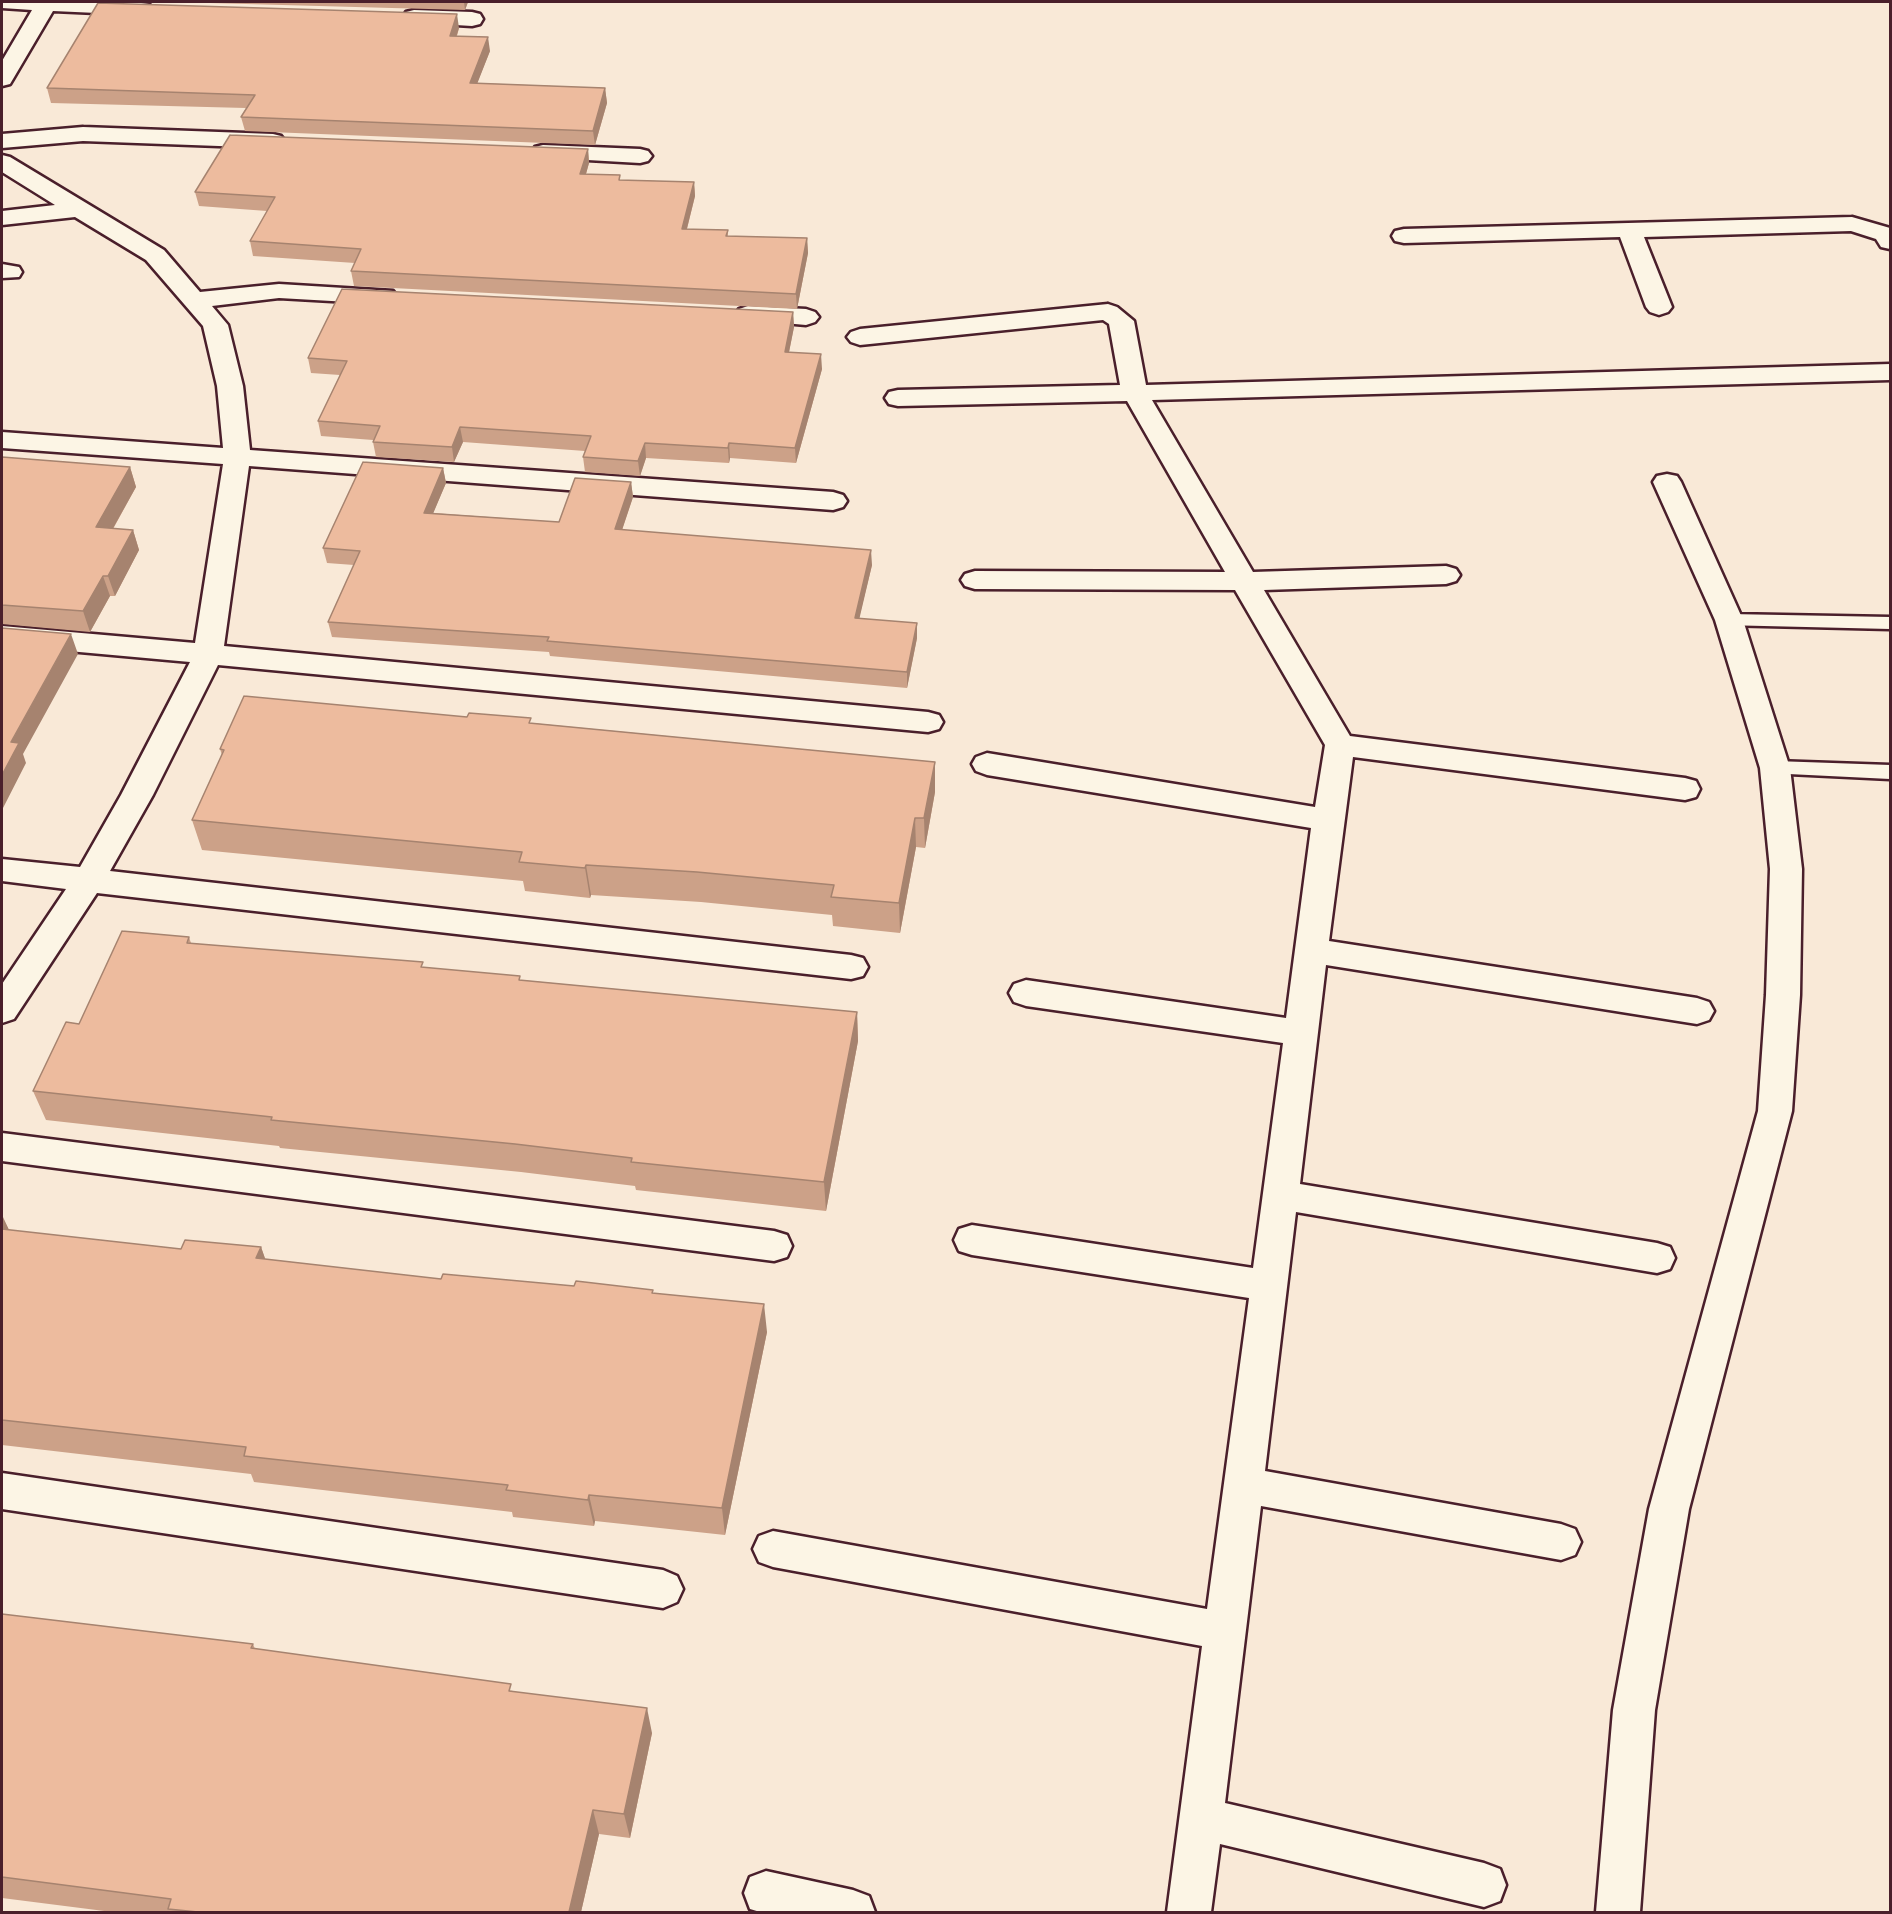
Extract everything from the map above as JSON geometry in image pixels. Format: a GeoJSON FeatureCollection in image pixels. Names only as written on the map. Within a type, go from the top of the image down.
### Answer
{"type":"FeatureCollection","features":[{"type":"Feature","properties":{"kind":"street"},"geometry":{"type":"LineString","coordinates":[[2,2],[45,6],[164,9]]}},
{"type":"Feature","properties":{"kind":"street"},"geometry":{"type":"LineString","coordinates":[[2,79],[45,6]]}},
{"type":"Feature","properties":{"kind":"street"},"geometry":{"type":"LineString","coordinates":[[389,16],[472,19]]}},
{"type":"Feature","properties":{"kind":"street"},"geometry":{"type":"LineString","coordinates":[[2,141],[83,134],[296,142]]}},
{"type":"Feature","properties":{"kind":"street"},"geometry":{"type":"LineString","coordinates":[[522,152],[640,156]]}},
{"type":"Feature","properties":{"kind":"street"},"geometry":{"type":"LineString","coordinates":[[2,162],[155,255],[215,325],[230,386],[237,458],[208,655],[136,795],[89,880],[2,1011]]}},
{"type":"Feature","properties":{"kind":"street"},"geometry":{"type":"LineString","coordinates":[[2,218],[81,209]]}},
{"type":"Feature","properties":{"kind":"street"},"geometry":{"type":"LineString","coordinates":[[1404,236],[1852,224],[1885,234],[1890,242]]}},
{"type":"Feature","properties":{"kind":"street"},"geometry":{"type":"LineString","coordinates":[[1629,229],[1659,307]]}},
{"type":"Feature","properties":{"kind":"street"},"geometry":{"type":"LineString","coordinates":[[194,300],[279,291],[411,298]]}},
{"type":"Feature","properties":{"kind":"street"},"geometry":{"type":"LineString","coordinates":[[860,337],[1108,312],[1121,321],[1135,393],[1247,581],[1340,745],[1328,820],[1189,1912]]}},
{"type":"Feature","properties":{"kind":"street"},"geometry":{"type":"LineString","coordinates":[[722,313],[806,317]]}},
{"type":"Feature","properties":{"kind":"street"},"geometry":{"type":"LineString","coordinates":[[898,398],[1890,372]]}},
{"type":"Feature","properties":{"kind":"street"},"geometry":{"type":"LineString","coordinates":[[2,440],[833,501]]}},
{"type":"Feature","properties":{"kind":"street"},"geometry":{"type":"LineString","coordinates":[[1618,1912],[1634,1710],[1669,1509],[1775,1111],[1783,995],[1786,869],[1775,768],[1729,620],[1667,482]]}},
{"type":"Feature","properties":{"kind":"street"},"geometry":{"type":"LineString","coordinates":[[975,580],[1247,581],[1446,575]]}},
{"type":"Feature","properties":{"kind":"street"},"geometry":{"type":"LineString","coordinates":[[2,635],[927,722]]}},
{"type":"Feature","properties":{"kind":"street"},"geometry":{"type":"LineString","coordinates":[[1340,745],[1685,789]]}},
{"type":"Feature","properties":{"kind":"street"},"geometry":{"type":"LineString","coordinates":[[987,764],[1328,820]]}},
{"type":"Feature","properties":{"kind":"street"},"geometry":{"type":"LineString","coordinates":[[2,870],[851,967]]}},
{"type":"Feature","properties":{"kind":"street"},"geometry":{"type":"LineString","coordinates":[[1312,951],[1696,1011]]}},
{"type":"Feature","properties":{"kind":"street"},"geometry":{"type":"LineString","coordinates":[[1026,993],[1302,1033]]}},
{"type":"Feature","properties":{"kind":"street"},"geometry":{"type":"LineString","coordinates":[[2,1147],[774,1246]]}},
{"type":"Feature","properties":{"kind":"street"},"geometry":{"type":"LineString","coordinates":[[1280,1195],[1657,1258]]}},
{"type":"Feature","properties":{"kind":"street"},"geometry":{"type":"LineString","coordinates":[[972,1240],[1269,1286]]}},
{"type":"Feature","properties":{"kind":"street"},"geometry":{"type":"LineString","coordinates":[[1243,1485],[1561,1542]]}},
{"type":"Feature","properties":{"kind":"street"},"geometry":{"type":"LineString","coordinates":[[2,1491],[663,1589]]}},
{"type":"Feature","properties":{"kind":"street"},"geometry":{"type":"LineString","coordinates":[[773,1549],[1226,1631]]}},
{"type":"Feature","properties":{"kind":"street"},"geometry":{"type":"LineString","coordinates":[[1200,1818],[1484,1886]]}},
{"type":"Feature","properties":{"kind":"street"},"geometry":{"type":"LineString","coordinates":[[766,1893],[853,1912]]}},
{"type":"Feature","properties":{"kind":"lane"},"geometry":{"type":"LineString","coordinates":[[1729,620],[1890,622]]}},
{"type":"Feature","properties":{"kind":"lane"},"geometry":{"type":"LineString","coordinates":[[1775,768],[1890,772]]}},
{"type":"Feature","properties":{"kind":"building"},"geometry":{"type":"Polygon","coordinates":[[[98,3],[457,14],[450,36],[488,37],[470,83],[605,88],[593,131],[241,117],[255,95],[47,88],[98,3]]]}},
{"type":"Feature","properties":{"kind":"building"},"geometry":{"type":"Polygon","coordinates":[[[230,135],[588,149],[580,174],[620,175],[619,180],[694,182],[682,229],[728,230],[726,236],[807,238],[796,294],[351,271],[361,249],[250,241],[275,197],[195,192],[230,135]]]}},
{"type":"Feature","properties":{"kind":"building"},"geometry":{"type":"Polygon","coordinates":[[[342,289],[793,312],[785,352],[821,354],[795,448],[729,443],[728,448],[645,443],[638,461],[583,457],[591,436],[460,427],[452,447],[373,442],[380,426],[318,421],[347,361],[308,358],[342,289]]]}},
{"type":"Feature","properties":{"kind":"building"},"geometry":{"type":"Polygon","coordinates":[[[2,457],[130,467],[96,527],[133,530],[108,576],[103,576],[83,611],[2,605],[2,457]]]}},
{"type":"Feature","properties":{"kind":"building"},"geometry":{"type":"Polygon","coordinates":[[[363,462],[443,468],[424,513],[559,522],[575,478],[631,482],[615,529],[871,550],[855,618],[917,623],[907,672],[547,641],[549,637],[328,622],[360,551],[323,548],[363,462]]]}},
{"type":"Feature","properties":{"kind":"building"},"geometry":{"type":"Polygon","coordinates":[[[2,628],[71,634],[11,742],[19,743],[2,775],[2,628]]]}},
{"type":"Feature","properties":{"kind":"building"},"geometry":{"type":"Polygon","coordinates":[[[244,696],[467,717],[469,713],[531,718],[529,723],[935,762],[924,818],[915,818],[899,903],[831,897],[834,885],[697,872],[586,865],[585,868],[519,862],[522,852],[192,820],[224,750],[220,749],[244,696]]]}},
{"type":"Feature","properties":{"kind":"building"},"geometry":{"type":"Polygon","coordinates":[[[122,931],[189,937],[187,943],[423,962],[421,967],[520,976],[519,980],[857,1012],[824,1182],[631,1162],[632,1158],[515,1144],[271,1120],[272,1117],[33,1091],[66,1022],[79,1024],[122,931]]]}},
{"type":"Feature","properties":{"kind":"building"},"geometry":{"type":"Polygon","coordinates":[[[2,1229],[181,1249],[185,1240],[261,1247],[256,1258],[441,1279],[443,1274],[574,1286],[576,1281],[653,1290],[652,1293],[764,1304],[722,1508],[589,1495],[588,1500],[506,1490],[508,1485],[244,1456],[246,1447],[2,1420],[2,1229]]]}},
{"type":"Feature","properties":{"kind":"building"},"geometry":{"type":"Polygon","coordinates":[[[2,1614],[253,1644],[251,1648],[511,1684],[509,1691],[647,1708],[624,1814],[593,1810],[569,1912],[198,1912],[168,1909],[171,1899],[2,1877],[2,1614]]]}}]}
